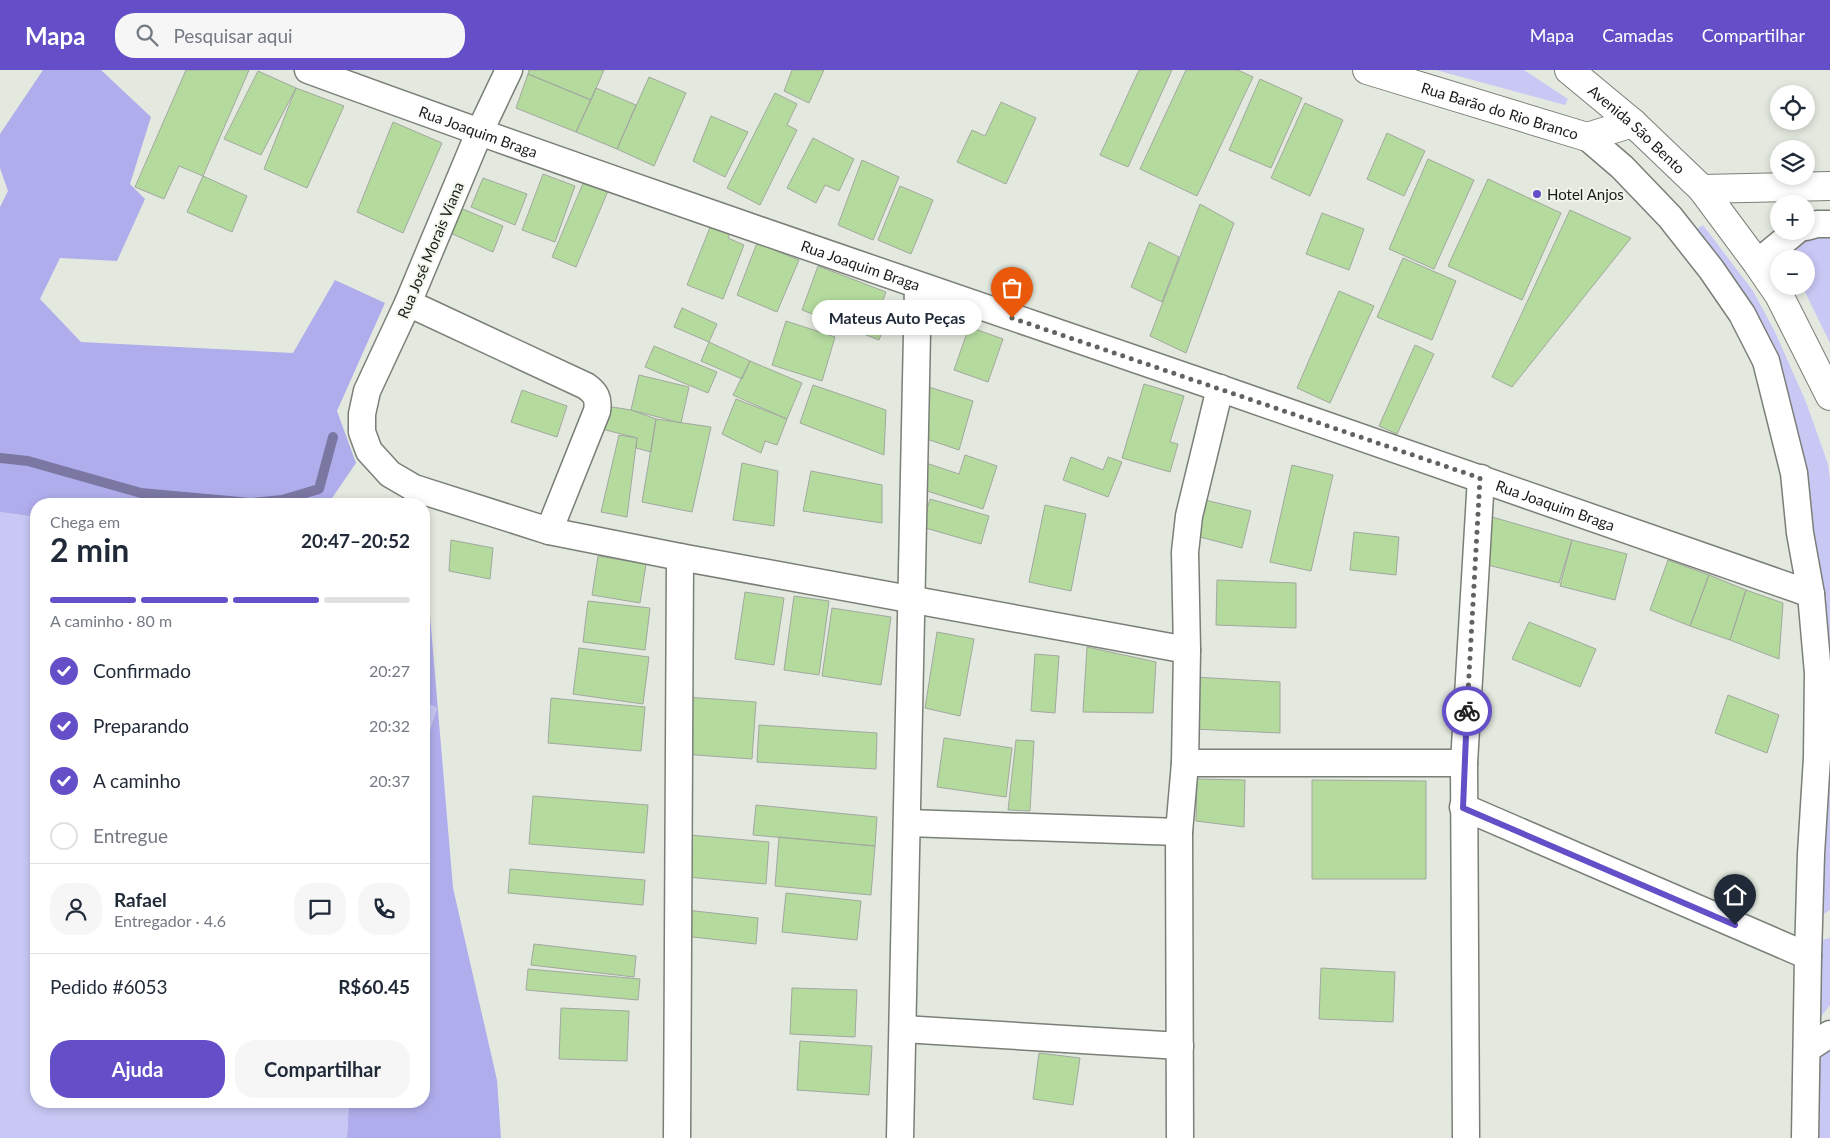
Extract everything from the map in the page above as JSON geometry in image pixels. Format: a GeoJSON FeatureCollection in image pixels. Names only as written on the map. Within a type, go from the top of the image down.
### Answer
{"type":"FeatureCollection","features":[{"type":"Feature","properties":{"kind":"main road","name":"Rua Barão do Rio Branco"},"geometry":{"type":"LineString","coordinates":[[1367,70],[1587,137],[1633,123]]}},
{"type":"Feature","properties":{"kind":"main road","name":"Avenida São Bento"},"geometry":{"type":"LineString","coordinates":[[1569,70],[1633,123],[1702,189],[1779,296],[1830,396]]}},
{"type":"Feature","properties":{"kind":"main road"},"geometry":{"type":"LineString","coordinates":[[1702,189],[1830,186]]}},
{"type":"Feature","properties":{"kind":"street","name":"Rua Joaquim Braga"},"geometry":{"type":"LineString","coordinates":[[308,70],[479,133],[1811,594]]}},
{"type":"Feature","properties":{"kind":"street","name":"Rua José Morais Viana"},"geometry":{"type":"LineString","coordinates":[[510,70],[479,133],[408,303],[367,391],[362,414],[362,432],[369,451],[390,474],[414,488],[549,531]]}},
{"type":"Feature","properties":{"kind":"street"},"geometry":{"type":"LineString","coordinates":[[1587,137],[1622,167],[1670,217],[1711,269],[1742,314],[1766,361],[1794,473],[1800,533],[1811,594],[1818,673],[1817,758],[1811,854],[1808,956],[1808,1049],[1805,1138]]}},
{"type":"Feature","properties":{"kind":"street"},"geometry":{"type":"LineString","coordinates":[[1815,225],[1830,224]]}},
{"type":"Feature","properties":{"kind":"street"},"geometry":{"type":"LineString","coordinates":[[1757,263],[1785,240]]}},
{"type":"Feature","properties":{"kind":"street"},"geometry":{"type":"LineString","coordinates":[[900,1138],[918,286]]}},
{"type":"Feature","properties":{"kind":"street"},"geometry":{"type":"LineString","coordinates":[[408,303],[586,386],[594,392],[598,401],[597,411],[549,531],[680,557],[1187,650]]}},
{"type":"Feature","properties":{"kind":"street"},"geometry":{"type":"LineString","coordinates":[[1180,1138],[1179,832],[1184,763],[1187,650],[1186,552],[1189,516],[1220,388]]}},
{"type":"Feature","properties":{"kind":"street"},"geometry":{"type":"LineString","coordinates":[[1466,1138],[1463,808],[1480,478]]}},
{"type":"Feature","properties":{"kind":"street"},"geometry":{"type":"LineString","coordinates":[[677,1138],[680,557]]}},
{"type":"Feature","properties":{"kind":"street"},"geometry":{"type":"LineString","coordinates":[[1184,763],[1464,763]]}},
{"type":"Feature","properties":{"kind":"street"},"geometry":{"type":"LineString","coordinates":[[1463,808],[1808,956]]}},
{"type":"Feature","properties":{"kind":"street"},"geometry":{"type":"LineString","coordinates":[[907,823],[1179,832]]}},
{"type":"Feature","properties":{"kind":"street"},"geometry":{"type":"LineString","coordinates":[[903,1029],[1180,1046]]}},
{"type":"Feature","properties":{"kind":"street"},"geometry":{"type":"LineString","coordinates":[[1808,1049],[1830,1034]]}},
{"type":"Feature","properties":{"kind":"shaded area"},"geometry":{"type":"Polygon","coordinates":[[[43,70],[101,70],[151,117],[130,184],[145,199],[117,261],[60,258],[40,299],[81,342],[293,353],[335,280],[385,303],[337,411],[356,463],[332,498],[30,498],[30,516],[0,512],[0,207],[8,191],[0,168],[0,134],[43,70]]]}},
{"type":"Feature","properties":{"kind":"shaded area"},"geometry":{"type":"Polygon","coordinates":[[[1436,70],[1524,70],[1568,99],[1565,105],[1436,70]]]}},
{"type":"Feature","properties":{"kind":"shaded area"},"geometry":{"type":"Polygon","coordinates":[[[1703,225],[1753,291],[1775,332],[1806,402],[1828,464],[1830,479],[1830,910],[1814,920],[1799,461],[1695,230],[1703,225]]]}},
{"type":"Feature","properties":{"kind":"shaded area"},"geometry":{"type":"Polygon","coordinates":[[[1815,234],[1830,235],[1830,343],[1806,295],[1815,295],[1815,250],[1796,250],[1805,240],[1815,240],[1815,234]]]}},
{"type":"Feature","properties":{"kind":"shaded area"},"geometry":{"type":"Polygon","coordinates":[[[0,512],[30,516],[30,1108],[349,1108],[347,1138],[0,1138],[0,512]]]}},
{"type":"Feature","properties":{"kind":"shaded area"},"geometry":{"type":"Polygon","coordinates":[[[430,615],[453,888],[497,1080],[501,1138],[347,1138],[349,1108],[430,1108],[430,730],[437,708],[430,705],[430,615]]]}},
{"type":"Feature","properties":{"kind":"shaded area"},"geometry":{"type":"Polygon","coordinates":[[[430,705],[437,708],[430,730],[430,705]]]}},
{"type":"Feature","properties":{"kind":"shaded area"},"geometry":{"type":"Polygon","coordinates":[[[1830,938],[1830,1005],[1813,1027],[1814,942],[1830,938]]]}},
{"type":"Feature","properties":{"kind":"shaded area"},"geometry":{"type":"Polygon","coordinates":[[[1830,1045],[1830,1138],[1815,1138],[1817,1058],[1830,1045]]]}},
{"type":"Feature","properties":{"kind":"building"},"geometry":{"type":"Polygon","coordinates":[[[186,70],[249,70],[203,176],[179,166],[164,199],[135,187],[186,70]]]}},
{"type":"Feature","properties":{"kind":"building"},"geometry":{"type":"Polygon","coordinates":[[[529,70],[604,70],[591,100],[528,74],[529,70]]]}},
{"type":"Feature","properties":{"kind":"building"},"geometry":{"type":"Polygon","coordinates":[[[792,70],[824,70],[809,103],[784,91],[792,70]]]}},
{"type":"Feature","properties":{"kind":"building"},"geometry":{"type":"Polygon","coordinates":[[[1139,70],[1172,70],[1128,167],[1100,155],[1139,70]]]}},
{"type":"Feature","properties":{"kind":"building"},"geometry":{"type":"Polygon","coordinates":[[[1186,70],[1238,70],[1253,77],[1197,196],[1140,169],[1186,70]]]}},
{"type":"Feature","properties":{"kind":"building"},"geometry":{"type":"Polygon","coordinates":[[[258,71],[296,88],[261,155],[224,139],[258,71]]]}},
{"type":"Feature","properties":{"kind":"building"},"geometry":{"type":"Polygon","coordinates":[[[528,74],[591,100],[576,132],[516,108],[528,74]]]}},
{"type":"Feature","properties":{"kind":"building"},"geometry":{"type":"Polygon","coordinates":[[[649,77],[686,93],[654,166],[617,149],[649,77]]]}},
{"type":"Feature","properties":{"kind":"building"},"geometry":{"type":"Polygon","coordinates":[[[1260,79],[1302,98],[1271,168],[1229,150],[1260,79]]]}},
{"type":"Feature","properties":{"kind":"building"},"geometry":{"type":"Polygon","coordinates":[[[296,88],[344,106],[307,188],[264,169],[296,88]]]}},
{"type":"Feature","properties":{"kind":"building"},"geometry":{"type":"Polygon","coordinates":[[[596,88],[636,105],[617,149],[576,132],[596,88]]]}},
{"type":"Feature","properties":{"kind":"building"},"geometry":{"type":"Polygon","coordinates":[[[775,93],[797,104],[787,125],[797,130],[760,205],[727,188],[775,93]]]}},
{"type":"Feature","properties":{"kind":"building"},"geometry":{"type":"Polygon","coordinates":[[[1001,102],[1036,118],[1006,184],[957,162],[972,130],[985,136],[1001,102]]]}},
{"type":"Feature","properties":{"kind":"building"},"geometry":{"type":"Polygon","coordinates":[[[1305,103],[1343,120],[1310,196],[1271,178],[1305,103]]]}},
{"type":"Feature","properties":{"kind":"building"},"geometry":{"type":"Polygon","coordinates":[[[711,116],[748,132],[725,177],[693,161],[711,116]]]}},
{"type":"Feature","properties":{"kind":"building"},"geometry":{"type":"Polygon","coordinates":[[[393,122],[442,143],[403,233],[357,212],[393,122]]]}},
{"type":"Feature","properties":{"kind":"building"},"geometry":{"type":"Polygon","coordinates":[[[1387,133],[1425,151],[1404,196],[1367,179],[1387,133]]]}},
{"type":"Feature","properties":{"kind":"building"},"geometry":{"type":"Polygon","coordinates":[[[813,138],[854,159],[839,191],[825,185],[816,203],[787,188],[813,138]]]}},
{"type":"Feature","properties":{"kind":"building"},"geometry":{"type":"Polygon","coordinates":[[[1428,159],[1474,180],[1434,269],[1389,249],[1428,159]]]}},
{"type":"Feature","properties":{"kind":"building"},"geometry":{"type":"Polygon","coordinates":[[[862,160],[899,177],[873,240],[838,225],[862,160]]]}},
{"type":"Feature","properties":{"kind":"building"},"geometry":{"type":"Polygon","coordinates":[[[543,174],[575,186],[555,242],[522,230],[543,174]]]}},
{"type":"Feature","properties":{"kind":"building"},"geometry":{"type":"Polygon","coordinates":[[[203,176],[247,196],[232,232],[187,212],[203,176]]]}},
{"type":"Feature","properties":{"kind":"building"},"geometry":{"type":"Polygon","coordinates":[[[483,178],[527,194],[515,225],[471,207],[483,178]]]}},
{"type":"Feature","properties":{"kind":"building"},"geometry":{"type":"Polygon","coordinates":[[[1488,179],[1561,213],[1522,300],[1448,266],[1488,179]]]}},
{"type":"Feature","properties":{"kind":"building"},"geometry":{"type":"Polygon","coordinates":[[[584,181],[608,191],[576,267],[552,257],[584,181]]]}},
{"type":"Feature","properties":{"kind":"building"},"geometry":{"type":"Polygon","coordinates":[[[900,186],[933,200],[911,254],[878,240],[900,186]]]}},
{"type":"Feature","properties":{"kind":"building"},"geometry":{"type":"Polygon","coordinates":[[[1200,204],[1234,223],[1186,353],[1150,336],[1200,204]]]}},
{"type":"Feature","properties":{"kind":"building"},"geometry":{"type":"Polygon","coordinates":[[[458,207],[503,226],[493,252],[448,232],[458,207]]]}},
{"type":"Feature","properties":{"kind":"building"},"geometry":{"type":"Polygon","coordinates":[[[1570,210],[1631,238],[1512,387],[1492,377],[1570,210]]]}},
{"type":"Feature","properties":{"kind":"building"},"geometry":{"type":"Polygon","coordinates":[[[1322,213],[1364,229],[1349,270],[1306,254],[1322,213]]]}},
{"type":"Feature","properties":{"kind":"building"},"geometry":{"type":"Polygon","coordinates":[[[711,225],[730,233],[728,238],[744,245],[723,299],[687,285],[711,225]]]}},
{"type":"Feature","properties":{"kind":"building"},"geometry":{"type":"Polygon","coordinates":[[[1149,242],[1179,257],[1162,302],[1131,287],[1149,242]]]}},
{"type":"Feature","properties":{"kind":"building"},"geometry":{"type":"Polygon","coordinates":[[[757,243],[799,260],[777,312],[737,295],[757,243]]]}},
{"type":"Feature","properties":{"kind":"building"},"geometry":{"type":"Polygon","coordinates":[[[1403,258],[1456,281],[1432,340],[1377,317],[1403,258]]]}},
{"type":"Feature","properties":{"kind":"building"},"geometry":{"type":"Polygon","coordinates":[[[818,266],[886,292],[880,308],[890,312],[879,340],[802,310],[818,266]]]}},
{"type":"Feature","properties":{"kind":"building"},"geometry":{"type":"Polygon","coordinates":[[[1339,291],[1374,306],[1330,403],[1297,388],[1339,291]]]}},
{"type":"Feature","properties":{"kind":"building"},"geometry":{"type":"Polygon","coordinates":[[[682,308],[717,324],[709,342],[674,327],[682,308]]]}},
{"type":"Feature","properties":{"kind":"building"},"geometry":{"type":"Polygon","coordinates":[[[786,321],[835,337],[822,381],[772,365],[786,321]]]}},
{"type":"Feature","properties":{"kind":"building"},"geometry":{"type":"Polygon","coordinates":[[[969,327],[1003,339],[988,382],[954,370],[969,327]]]}},
{"type":"Feature","properties":{"kind":"building"},"geometry":{"type":"Polygon","coordinates":[[[709,342],[750,361],[742,379],[701,361],[709,342]]]}},
{"type":"Feature","properties":{"kind":"building"},"geometry":{"type":"Polygon","coordinates":[[[1415,345],[1434,354],[1397,434],[1379,426],[1415,345]]]}},
{"type":"Feature","properties":{"kind":"building"},"geometry":{"type":"Polygon","coordinates":[[[654,346],[717,372],[708,393],[645,367],[654,346]]]}},
{"type":"Feature","properties":{"kind":"building"},"geometry":{"type":"Polygon","coordinates":[[[750,361],[802,383],[787,419],[733,395],[750,361]]]}},
{"type":"Feature","properties":{"kind":"building"},"geometry":{"type":"Polygon","coordinates":[[[639,375],[689,387],[681,423],[631,410],[639,375]]]}},
{"type":"Feature","properties":{"kind":"building"},"geometry":{"type":"Polygon","coordinates":[[[1144,384],[1184,396],[1170,442],[1178,444],[1170,472],[1122,458],[1144,384]]]}},
{"type":"Feature","properties":{"kind":"building"},"geometry":{"type":"Polygon","coordinates":[[[813,385],[886,410],[884,455],[800,423],[813,385]]]}},
{"type":"Feature","properties":{"kind":"building"},"geometry":{"type":"Polygon","coordinates":[[[929,387],[973,401],[959,450],[918,436],[929,387]]]}},
{"type":"Feature","properties":{"kind":"building"},"geometry":{"type":"Polygon","coordinates":[[[522,390],[567,406],[557,437],[511,422],[522,390]]]}},
{"type":"Feature","properties":{"kind":"building"},"geometry":{"type":"Polygon","coordinates":[[[736,399],[787,419],[777,445],[765,441],[761,453],[722,434],[736,399]]]}},
{"type":"Feature","properties":{"kind":"building"},"geometry":{"type":"Polygon","coordinates":[[[606,406],[631,410],[656,419],[651,452],[636,448],[637,438],[594,427],[606,406]]]}},
{"type":"Feature","properties":{"kind":"building"},"geometry":{"type":"Polygon","coordinates":[[[656,419],[711,427],[692,512],[642,502],[656,419]]]}},
{"type":"Feature","properties":{"kind":"building"},"geometry":{"type":"Polygon","coordinates":[[[619,435],[637,438],[627,517],[601,512],[619,435]]]}},
{"type":"Feature","properties":{"kind":"building"},"geometry":{"type":"Polygon","coordinates":[[[965,455],[997,466],[983,509],[915,487],[923,462],[959,474],[965,455]]]}},
{"type":"Feature","properties":{"kind":"building"},"geometry":{"type":"Polygon","coordinates":[[[1071,457],[1103,470],[1108,457],[1122,462],[1108,497],[1063,480],[1071,457]]]}},
{"type":"Feature","properties":{"kind":"building"},"geometry":{"type":"Polygon","coordinates":[[[742,463],[778,471],[774,526],[733,520],[742,463]]]}},
{"type":"Feature","properties":{"kind":"building"},"geometry":{"type":"Polygon","coordinates":[[[1292,465],[1333,475],[1311,571],[1270,562],[1292,465]]]}},
{"type":"Feature","properties":{"kind":"building"},"geometry":{"type":"Polygon","coordinates":[[[811,471],[882,485],[882,523],[803,511],[811,471]]]}},
{"type":"Feature","properties":{"kind":"building"},"geometry":{"type":"Polygon","coordinates":[[[930,499],[989,516],[981,544],[922,527],[930,499]]]}},
{"type":"Feature","properties":{"kind":"building"},"geometry":{"type":"Polygon","coordinates":[[[1205,500],[1251,511],[1242,548],[1196,536],[1205,500]]]}},
{"type":"Feature","properties":{"kind":"building"},"geometry":{"type":"Polygon","coordinates":[[[1045,505],[1086,514],[1071,591],[1029,582],[1045,505]]]}},
{"type":"Feature","properties":{"kind":"building"},"geometry":{"type":"Polygon","coordinates":[[[1492,517],[1572,540],[1559,583],[1480,563],[1492,517]]]}},
{"type":"Feature","properties":{"kind":"building"},"geometry":{"type":"Polygon","coordinates":[[[1354,532],[1399,537],[1396,575],[1350,570],[1354,532]]]}},
{"type":"Feature","properties":{"kind":"building"},"geometry":{"type":"Polygon","coordinates":[[[451,540],[493,548],[490,579],[449,571],[451,540]]]}},
{"type":"Feature","properties":{"kind":"building"},"geometry":{"type":"Polygon","coordinates":[[[1572,540],[1627,554],[1615,600],[1560,586],[1572,540]]]}},
{"type":"Feature","properties":{"kind":"building"},"geometry":{"type":"Polygon","coordinates":[[[598,556],[646,564],[640,603],[592,595],[598,556]]]}},
{"type":"Feature","properties":{"kind":"building"},"geometry":{"type":"Polygon","coordinates":[[[1668,560],[1709,575],[1690,626],[1650,610],[1668,560]]]}},
{"type":"Feature","properties":{"kind":"building"},"geometry":{"type":"Polygon","coordinates":[[[1709,575],[1746,590],[1730,640],[1690,626],[1709,575]]]}},
{"type":"Feature","properties":{"kind":"building"},"geometry":{"type":"Polygon","coordinates":[[[1217,580],[1296,583],[1296,628],[1216,625],[1217,580]]]}},
{"type":"Feature","properties":{"kind":"building"},"geometry":{"type":"Polygon","coordinates":[[[1746,590],[1783,603],[1779,659],[1730,640],[1746,590]]]}},
{"type":"Feature","properties":{"kind":"building"},"geometry":{"type":"Polygon","coordinates":[[[745,592],[784,598],[774,665],[735,659],[745,592]]]}},
{"type":"Feature","properties":{"kind":"building"},"geometry":{"type":"Polygon","coordinates":[[[794,596],[829,601],[819,675],[784,670],[794,596]]]}},
{"type":"Feature","properties":{"kind":"building"},"geometry":{"type":"Polygon","coordinates":[[[588,601],[650,608],[645,650],[583,642],[588,601]]]}},
{"type":"Feature","properties":{"kind":"building"},"geometry":{"type":"Polygon","coordinates":[[[832,608],[891,617],[881,685],[822,676],[832,608]]]}},
{"type":"Feature","properties":{"kind":"building"},"geometry":{"type":"Polygon","coordinates":[[[1529,622],[1596,649],[1580,687],[1512,659],[1529,622]]]}},
{"type":"Feature","properties":{"kind":"building"},"geometry":{"type":"Polygon","coordinates":[[[937,632],[974,639],[960,716],[925,708],[937,632]]]}},
{"type":"Feature","properties":{"kind":"building"},"geometry":{"type":"Polygon","coordinates":[[[1087,647],[1156,662],[1153,713],[1083,712],[1087,647]]]}},
{"type":"Feature","properties":{"kind":"building"},"geometry":{"type":"Polygon","coordinates":[[[579,648],[649,657],[643,704],[573,694],[579,648]]]}},
{"type":"Feature","properties":{"kind":"building"},"geometry":{"type":"Polygon","coordinates":[[[1035,654],[1059,656],[1055,713],[1031,711],[1035,654]]]}},
{"type":"Feature","properties":{"kind":"building"},"geometry":{"type":"Polygon","coordinates":[[[1194,677],[1280,682],[1280,733],[1193,729],[1194,677]]]}},
{"type":"Feature","properties":{"kind":"building"},"geometry":{"type":"Polygon","coordinates":[[[1728,695],[1779,715],[1767,753],[1715,733],[1728,695]]]}},
{"type":"Feature","properties":{"kind":"building"},"geometry":{"type":"Polygon","coordinates":[[[686,697],[756,702],[752,759],[682,754],[686,697]]]}},
{"type":"Feature","properties":{"kind":"building"},"geometry":{"type":"Polygon","coordinates":[[[551,698],[645,707],[641,751],[548,743],[551,698]]]}},
{"type":"Feature","properties":{"kind":"building"},"geometry":{"type":"Polygon","coordinates":[[[759,725],[877,733],[876,769],[757,762],[759,725]]]}},
{"type":"Feature","properties":{"kind":"building"},"geometry":{"type":"Polygon","coordinates":[[[944,738],[1012,748],[1006,797],[937,787],[944,738]]]}},
{"type":"Feature","properties":{"kind":"building"},"geometry":{"type":"Polygon","coordinates":[[[1016,740],[1034,741],[1030,811],[1008,810],[1016,740]]]}},
{"type":"Feature","properties":{"kind":"building"},"geometry":{"type":"Polygon","coordinates":[[[1197,779],[1245,780],[1244,827],[1196,821],[1197,779]]]}},
{"type":"Feature","properties":{"kind":"building"},"geometry":{"type":"Polygon","coordinates":[[[1312,780],[1426,781],[1426,879],[1312,879],[1312,780]]]}},
{"type":"Feature","properties":{"kind":"building"},"geometry":{"type":"Polygon","coordinates":[[[533,796],[648,805],[644,853],[529,844],[533,796]]]}},
{"type":"Feature","properties":{"kind":"building"},"geometry":{"type":"Polygon","coordinates":[[[756,805],[877,817],[875,846],[753,835],[756,805]]]}},
{"type":"Feature","properties":{"kind":"building"},"geometry":{"type":"Polygon","coordinates":[[[690,835],[769,842],[766,884],[687,877],[690,835]]]}},
{"type":"Feature","properties":{"kind":"building"},"geometry":{"type":"Polygon","coordinates":[[[779,837],[875,846],[871,895],[775,886],[779,837]]]}},
{"type":"Feature","properties":{"kind":"building"},"geometry":{"type":"Polygon","coordinates":[[[510,869],[645,880],[643,905],[508,893],[510,869]]]}},
{"type":"Feature","properties":{"kind":"building"},"geometry":{"type":"Polygon","coordinates":[[[786,893],[861,901],[857,940],[782,932],[786,893]]]}},
{"type":"Feature","properties":{"kind":"building"},"geometry":{"type":"Polygon","coordinates":[[[686,910],[758,918],[756,944],[684,936],[686,910]]]}},
{"type":"Feature","properties":{"kind":"building"},"geometry":{"type":"Polygon","coordinates":[[[534,944],[636,956],[634,977],[531,965],[534,944]]]}},
{"type":"Feature","properties":{"kind":"building"},"geometry":{"type":"Polygon","coordinates":[[[1321,968],[1395,972],[1393,1022],[1319,1019],[1321,968]]]}},
{"type":"Feature","properties":{"kind":"building"},"geometry":{"type":"Polygon","coordinates":[[[528,969],[640,979],[638,1000],[526,990],[528,969]]]}},
{"type":"Feature","properties":{"kind":"building"},"geometry":{"type":"Polygon","coordinates":[[[792,988],[857,990],[855,1037],[790,1034],[792,988]]]}},
{"type":"Feature","properties":{"kind":"building"},"geometry":{"type":"Polygon","coordinates":[[[561,1008],[629,1011],[627,1061],[559,1059],[561,1008]]]}},
{"type":"Feature","properties":{"kind":"building"},"geometry":{"type":"Polygon","coordinates":[[[800,1041],[872,1046],[869,1095],[797,1090],[800,1041]]]}},
{"type":"Feature","properties":{"kind":"building"},"geometry":{"type":"Polygon","coordinates":[[[1039,1053],[1080,1058],[1073,1105],[1033,1099],[1039,1053]]]}},
{"type":"Feature","properties":{"kind":"waterway"},"geometry":{"type":"LineString","coordinates":[[289,498],[319,489],[333,437]]}},
{"type":"Feature","properties":{"kind":"waterway"},"geometry":{"type":"LineString","coordinates":[[0,458],[28,461],[141,493],[196,498]]}},
{"type":"Feature","properties":{"kind":"way so far"},"geometry":{"type":"LineString","coordinates":[[1012,318],[1480,478],[1467,711]]}},
{"type":"Feature","properties":{"kind":"place","name":"Hotel Anjos"},"geometry":{"type":"Point","coordinates":[1537,194]}},
{"type":"Feature","properties":{"kind":"place","name":"Mateus Auto Peças"},"geometry":{"type":"Point","coordinates":[1012,318]}},
{"type":"Feature","properties":{"kind":"route"},"geometry":{"type":"LineString","coordinates":[[1467,711],[1463,808],[1735,925]]}}]}
